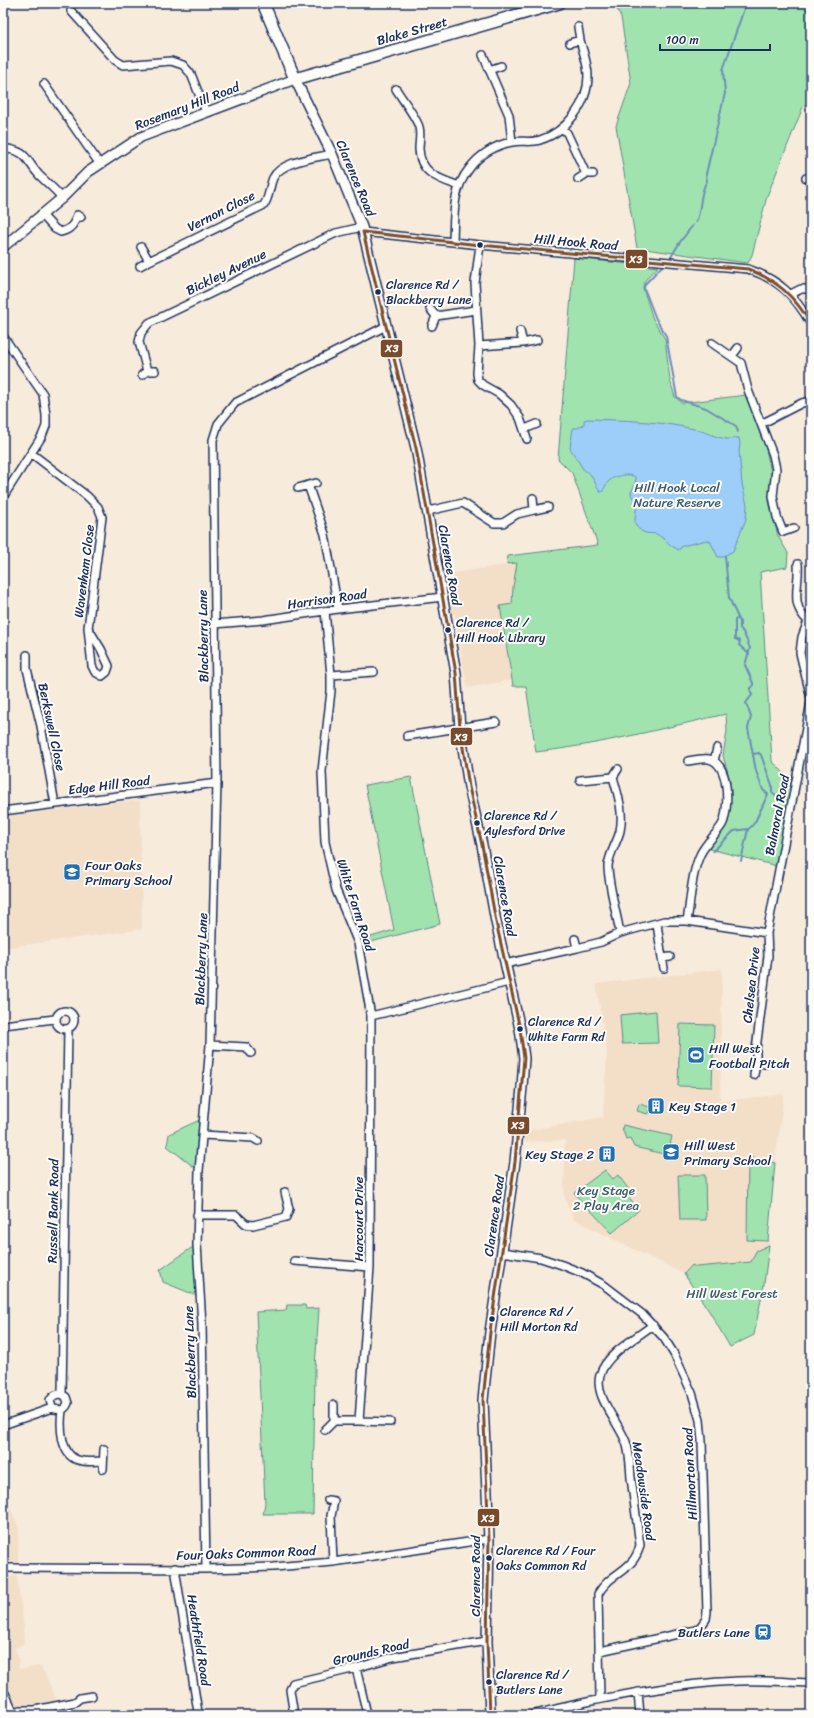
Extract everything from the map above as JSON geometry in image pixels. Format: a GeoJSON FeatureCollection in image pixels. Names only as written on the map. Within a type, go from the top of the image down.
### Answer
{"type":"FeatureCollection","features":[{"type":"Feature","properties":{"kind":"main road"},"geometry":{"type":"LineString","coordinates":[[263,3],[295,79]]}},
{"type":"Feature","properties":{"kind":"main road","name":"Blake Street"},"geometry":{"type":"LineString","coordinates":[[295,79],[559,3]]}},
{"type":"Feature","properties":{"kind":"main road"},"geometry":{"type":"LineString","coordinates":[[3,1694],[13,1714]]}},
{"type":"Feature","properties":{"kind":"street"},"geometry":{"type":"LineString","coordinates":[[71,11],[115,60],[123,64],[172,61],[183,65],[191,74],[206,112]]}},
{"type":"Feature","properties":{"kind":"street"},"geometry":{"type":"LineString","coordinates":[[453,242],[455,199],[459,186],[468,170],[478,159],[488,152],[512,142],[538,140],[562,128],[572,119],[579,108],[584,98],[588,77],[578,27]]}},
{"type":"Feature","properties":{"kind":"street"},"geometry":{"type":"LineString","coordinates":[[570,43],[580,40]]}},
{"type":"Feature","properties":{"kind":"street"},"geometry":{"type":"LineString","coordinates":[[483,55],[509,115],[512,142]]}},
{"type":"Feature","properties":{"kind":"street"},"geometry":{"type":"LineString","coordinates":[[489,70],[501,66]]}},
{"type":"Feature","properties":{"kind":"street","name":"Rosemary Hill Road"},"geometry":{"type":"LineString","coordinates":[[3,247],[62,198],[99,163],[141,137],[295,79]]}},
{"type":"Feature","properties":{"kind":"street","name":"Clarence Road"},"geometry":{"type":"LineString","coordinates":[[295,79],[332,154],[363,230],[416,448],[456,673],[460,728],[470,794],[520,1029],[524,1058],[515,1162],[483,1400],[489,1539],[488,1641],[490,1715]]}},
{"type":"Feature","properties":{"kind":"street"},"geometry":{"type":"LineString","coordinates":[[44,84],[99,163]]}},
{"type":"Feature","properties":{"kind":"street"},"geometry":{"type":"LineString","coordinates":[[396,89],[419,127],[419,150],[422,161],[427,170],[436,178],[459,186]]}},
{"type":"Feature","properties":{"kind":"street"},"geometry":{"type":"LineString","coordinates":[[562,128],[567,133],[589,174],[578,179]]}},
{"type":"Feature","properties":{"kind":"street"},"geometry":{"type":"LineString","coordinates":[[3,148],[15,150],[24,154],[40,175],[53,186],[62,198]]}},
{"type":"Feature","properties":{"kind":"street","name":"Vernon Close"},"geometry":{"type":"LineString","coordinates":[[140,266],[264,204],[268,198],[274,177],[280,169],[290,164],[332,154]]}},
{"type":"Feature","properties":{"kind":"street"},"geometry":{"type":"LineString","coordinates":[[41,214],[55,229],[61,232],[70,229],[75,224],[78,215],[81,217]]}},
{"type":"Feature","properties":{"kind":"street","name":"Hill Hook Road"},"geometry":{"type":"LineString","coordinates":[[363,230],[480,245],[748,269],[764,275],[791,294],[811,324]]}},
{"type":"Feature","properties":{"kind":"street","name":"Bickley Avenue"},"geometry":{"type":"LineString","coordinates":[[155,371],[144,373],[139,342],[140,333],[148,323],[329,236],[336,233],[363,230]]}},
{"type":"Feature","properties":{"kind":"street"},"geometry":{"type":"LineString","coordinates":[[480,245],[475,283],[479,346],[477,373],[478,380],[511,405],[525,430],[527,440]]}},
{"type":"Feature","properties":{"kind":"street"},"geometry":{"type":"LineString","coordinates":[[141,247],[149,261]]}},
{"type":"Feature","properties":{"kind":"street"},"geometry":{"type":"LineString","coordinates":[[791,294],[801,289],[811,288]]}},
{"type":"Feature","properties":{"kind":"street"},"geometry":{"type":"LineString","coordinates":[[430,309],[436,316]]}},
{"type":"Feature","properties":{"kind":"street"},"geometry":{"type":"LineString","coordinates":[[436,316],[476,310]]}},
{"type":"Feature","properties":{"kind":"street"},"geometry":{"type":"LineString","coordinates":[[432,326],[436,316]]}},
{"type":"Feature","properties":{"kind":"street","name":"Blackberry Lane"},"geometry":{"type":"LineString","coordinates":[[206,1569],[204,1379],[197,1244],[197,1215],[210,1044],[218,783],[214,624],[213,440],[218,424],[224,414],[235,403],[386,326]]}},
{"type":"Feature","properties":{"kind":"street"},"geometry":{"type":"LineString","coordinates":[[520,331],[523,343]]}},
{"type":"Feature","properties":{"kind":"street"},"geometry":{"type":"LineString","coordinates":[[3,336],[43,394],[46,415],[46,426],[3,497]]}},
{"type":"Feature","properties":{"kind":"street"},"geometry":{"type":"LineString","coordinates":[[479,346],[523,343],[537,340]]}},
{"type":"Feature","properties":{"kind":"street"},"geometry":{"type":"LineString","coordinates":[[712,343],[741,363],[748,390],[774,455],[776,469],[773,496],[777,517],[783,532],[794,528]]}},
{"type":"Feature","properties":{"kind":"street"},"geometry":{"type":"LineString","coordinates":[[732,356],[738,348]]}},
{"type":"Feature","properties":{"kind":"street"},"geometry":{"type":"LineString","coordinates":[[761,424],[811,400]]}},
{"type":"Feature","properties":{"kind":"street"},"geometry":{"type":"LineString","coordinates":[[525,430],[538,424]]}},
{"type":"Feature","properties":{"kind":"street","name":"Wavenham Close"},"geometry":{"type":"LineString","coordinates":[[31,453],[87,496],[98,506],[102,517],[88,628],[92,666],[95,672],[102,676],[107,672],[109,666],[101,649],[88,628]]}},
{"type":"Feature","properties":{"kind":"street"},"geometry":{"type":"LineString","coordinates":[[298,488],[312,484],[325,534],[338,609]]}},
{"type":"Feature","properties":{"kind":"street"},"geometry":{"type":"LineString","coordinates":[[533,498],[534,510]]}},
{"type":"Feature","properties":{"kind":"street"},"geometry":{"type":"LineString","coordinates":[[428,511],[464,503],[494,523],[503,523],[517,514],[548,507]]}},
{"type":"Feature","properties":{"kind":"street"},"geometry":{"type":"LineString","coordinates":[[798,564],[797,605],[799,612],[809,622],[802,637],[800,653],[811,698]]}},
{"type":"Feature","properties":{"kind":"street","name":"Harrison Road"},"geometry":{"type":"LineString","coordinates":[[214,624],[263,620],[338,609],[442,597]]}},
{"type":"Feature","properties":{"kind":"street","name":"White Farm Road"},"geometry":{"type":"LineString","coordinates":[[325,611],[331,675],[322,771],[325,842],[336,890],[358,943],[371,1016]]}},
{"type":"Feature","properties":{"kind":"street","name":"Berkswell Close"},"geometry":{"type":"LineString","coordinates":[[27,655],[27,670],[41,726],[55,804]]}},
{"type":"Feature","properties":{"kind":"street"},"geometry":{"type":"LineString","coordinates":[[331,675],[374,672]]}},
{"type":"Feature","properties":{"kind":"street","name":"Balmoral Road"},"geometry":{"type":"LineString","coordinates":[[767,933],[811,702]]}},
{"type":"Feature","properties":{"kind":"street"},"geometry":{"type":"LineString","coordinates":[[407,736],[496,722]]}},
{"type":"Feature","properties":{"kind":"street"},"geometry":{"type":"LineString","coordinates":[[714,761],[717,748]]}},
{"type":"Feature","properties":{"kind":"street"},"geometry":{"type":"LineString","coordinates":[[688,761],[708,759],[714,761],[724,776],[727,798],[723,823],[700,853],[696,864],[688,921]]}},
{"type":"Feature","properties":{"kind":"street"},"geometry":{"type":"LineString","coordinates":[[618,769],[613,777],[621,806],[620,832],[610,858],[608,869],[620,933]]}},
{"type":"Feature","properties":{"kind":"street"},"geometry":{"type":"LineString","coordinates":[[580,780],[613,777]]}},
{"type":"Feature","properties":{"kind":"street","name":"Edge Hill Road"},"geometry":{"type":"LineString","coordinates":[[3,811],[218,783]]}},
{"type":"Feature","properties":{"kind":"street"},"geometry":{"type":"LineString","coordinates":[[505,964],[601,942],[620,933],[664,921],[688,921],[767,933]]}},
{"type":"Feature","properties":{"kind":"street"},"geometry":{"type":"LineString","coordinates":[[657,924],[664,968]]}},
{"type":"Feature","properties":{"kind":"street","name":"Chelsea Drive"},"geometry":{"type":"LineString","coordinates":[[754,1075],[768,956],[767,933]]}},
{"type":"Feature","properties":{"kind":"street"},"geometry":{"type":"LineString","coordinates":[[575,939],[577,948]]}},
{"type":"Feature","properties":{"kind":"street"},"geometry":{"type":"LineString","coordinates":[[662,958],[670,957]]}},
{"type":"Feature","properties":{"kind":"street"},"geometry":{"type":"LineString","coordinates":[[371,1016],[509,982]]}},
{"type":"Feature","properties":{"kind":"street","name":"Russell Bank Road"},"geometry":{"type":"LineString","coordinates":[[3,1025],[55,1019],[60,1012],[69,1012],[74,1021],[73,1025],[68,1029],[62,1394],[66,1397],[68,1403],[62,1410]]}},
{"type":"Feature","properties":{"kind":"street","name":"Harcourt Drive"},"geometry":{"type":"LineString","coordinates":[[359,1421],[370,1267],[371,1016]]}},
{"type":"Feature","properties":{"kind":"street"},"geometry":{"type":"LineString","coordinates":[[55,1019],[58,1027],[68,1029]]}},
{"type":"Feature","properties":{"kind":"street"},"geometry":{"type":"LineString","coordinates":[[210,1044],[246,1047],[251,1053]]}},
{"type":"Feature","properties":{"kind":"street"},"geometry":{"type":"LineString","coordinates":[[756,1062],[765,1064]]}},
{"type":"Feature","properties":{"kind":"street"},"geometry":{"type":"LineString","coordinates":[[203,1135],[253,1138],[258,1141]]}},
{"type":"Feature","properties":{"kind":"street"},"geometry":{"type":"LineString","coordinates":[[197,1215],[236,1215],[246,1224],[253,1225],[286,1217],[289,1210],[284,1192]]}},
{"type":"Feature","properties":{"kind":"street","name":"Hillmorton Road"},"geometry":{"type":"LineString","coordinates":[[502,1252],[541,1258],[582,1273],[604,1285],[625,1300],[653,1325],[668,1343],[684,1373],[700,1420],[704,1504],[706,1619],[696,1630],[600,1651]]}},
{"type":"Feature","properties":{"kind":"street"},"geometry":{"type":"LineString","coordinates":[[294,1261],[370,1267]]}},
{"type":"Feature","properties":{"kind":"street","name":"Meadowside Road"},"geometry":{"type":"LineString","coordinates":[[600,1698],[598,1594],[609,1579],[630,1566],[638,1552],[640,1545],[628,1448],[599,1389],[600,1374],[605,1364],[612,1356],[653,1325]]}},
{"type":"Feature","properties":{"kind":"street"},"geometry":{"type":"LineString","coordinates":[[52,1408],[50,1400],[52,1397],[55,1394],[62,1394]]}},
{"type":"Feature","properties":{"kind":"street"},"geometry":{"type":"LineString","coordinates":[[325,1430],[334,1421],[334,1405]]}},
{"type":"Feature","properties":{"kind":"street"},"geometry":{"type":"LineString","coordinates":[[3,1425],[52,1408],[62,1410],[60,1424],[62,1438],[68,1453],[76,1463],[103,1461]]}},
{"type":"Feature","properties":{"kind":"street"},"geometry":{"type":"LineString","coordinates":[[334,1421],[390,1422]]}},
{"type":"Feature","properties":{"kind":"street"},"geometry":{"type":"LineString","coordinates":[[103,1470],[104,1449]]}},
{"type":"Feature","properties":{"kind":"street"},"geometry":{"type":"LineString","coordinates":[[333,1562],[331,1516],[334,1500]]}},
{"type":"Feature","properties":{"kind":"street","name":"Four Oaks Common Road"},"geometry":{"type":"LineString","coordinates":[[3,1568],[206,1569],[269,1567],[333,1562],[489,1539]]}},
{"type":"Feature","properties":{"kind":"street","name":"Heathfield Road"},"geometry":{"type":"LineString","coordinates":[[175,1568],[198,1712],[197,1715]]}},
{"type":"Feature","properties":{"kind":"street","name":"Grounds Road"},"geometry":{"type":"LineString","coordinates":[[294,1715],[290,1690],[293,1683],[356,1668],[393,1657],[488,1641]]}},
{"type":"Feature","properties":{"kind":"street"},"geometry":{"type":"LineString","coordinates":[[356,1668],[367,1714]]}},
{"type":"Feature","properties":{"kind":"street"},"geometry":{"type":"LineString","coordinates":[[531,1715],[600,1698],[706,1684],[757,1681],[811,1683]]}},
{"type":"Feature","properties":{"kind":"street"},"geometry":{"type":"LineString","coordinates":[[638,1692],[640,1715]]}},
{"type":"Feature","properties":{"kind":"street"},"geometry":{"type":"LineString","coordinates":[[13,1714],[20,1710],[36,1710],[75,1702],[80,1698],[92,1696]]}},
{"type":"Feature","properties":{"kind":"shaded area"},"geometry":{"type":"Polygon","coordinates":[[[518,563],[513,587],[512,604],[500,607],[512,680],[467,688],[455,614],[452,614],[445,574],[518,563]]]}},
{"type":"Feature","properties":{"kind":"shaded area","name":"Four Oaks Primary School"},"geometry":{"type":"Polygon","coordinates":[[[140,800],[142,929],[3,948],[3,816],[140,800]]]}},
{"type":"Feature","properties":{"kind":"shaded area","name":"Hill West Primary School"},"geometry":{"type":"Polygon","coordinates":[[[722,969],[720,1101],[784,1094],[775,1163],[768,1241],[769,1245],[764,1284],[754,1335],[730,1347],[711,1314],[684,1274],[573,1219],[564,1196],[565,1140],[525,1142],[526,1131],[603,1117],[607,1052],[596,984],[722,969]]]}},
{"type":"Feature","properties":{"kind":"shaded area"},"geometry":{"type":"Polygon","coordinates":[[[3,1492],[19,1528],[18,1562],[3,1562],[3,1492]]]}},
{"type":"Feature","properties":{"kind":"shaded area"},"geometry":{"type":"Polygon","coordinates":[[[3,1576],[17,1576],[24,1628],[24,1643],[15,1649],[18,1656],[19,1669],[41,1666],[57,1703],[28,1708],[16,1707],[3,1680],[3,1576]]]}},
{"type":"Feature","properties":{"kind":"green space"},"geometry":{"type":"Polygon","coordinates":[[[614,3],[805,3],[811,5],[811,98],[803,107],[767,196],[752,255],[748,263],[637,248],[616,126],[631,83],[621,17],[614,3]]]}},
{"type":"Feature","properties":{"kind":"green space","name":"Hill Hook Local Nature Reserve"},"geometry":{"type":"Polygon","coordinates":[[[574,258],[658,267],[646,279],[643,288],[653,319],[665,339],[670,380],[675,397],[682,403],[746,395],[763,436],[771,472],[769,501],[778,536],[788,553],[787,567],[760,572],[772,761],[793,782],[777,866],[706,848],[727,823],[730,780],[723,756],[727,731],[726,714],[608,741],[536,752],[526,686],[513,686],[500,606],[512,604],[517,563],[507,564],[508,556],[598,545],[572,473],[558,459],[574,258]]]}},
{"type":"Feature","properties":{"kind":"green space"},"geometry":{"type":"Polygon","coordinates":[[[411,777],[440,924],[363,944],[361,940],[394,930],[365,785],[411,777]]]}},
{"type":"Feature","properties":{"kind":"green space"},"geometry":{"type":"Polygon","coordinates":[[[656,1011],[658,1043],[622,1044],[620,1015],[656,1011]]]}},
{"type":"Feature","properties":{"kind":"green space","name":"Hill West Football Pitch"},"geometry":{"type":"Polygon","coordinates":[[[680,1024],[714,1025],[712,1087],[678,1086],[680,1024]]]}},
{"type":"Feature","properties":{"kind":"green space"},"geometry":{"type":"Polygon","coordinates":[[[639,1104],[650,1107],[648,1114],[637,1111],[639,1104]]]}},
{"type":"Feature","properties":{"kind":"green space"},"geometry":{"type":"Polygon","coordinates":[[[204,1118],[199,1171],[167,1146],[169,1134],[204,1118]]]}},
{"type":"Feature","properties":{"kind":"green space"},"geometry":{"type":"Polygon","coordinates":[[[623,1125],[672,1136],[668,1155],[634,1147],[630,1138],[626,1139],[622,1128],[623,1125]]]}},
{"type":"Feature","properties":{"kind":"green space"},"geometry":{"type":"Polygon","coordinates":[[[748,1157],[775,1163],[768,1241],[747,1240],[748,1157]]]}},
{"type":"Feature","properties":{"kind":"green space","name":"Key Stage 2 Play Area"},"geometry":{"type":"Polygon","coordinates":[[[605,1170],[613,1179],[618,1175],[630,1191],[626,1195],[639,1210],[612,1233],[574,1193],[605,1170]]]}},
{"type":"Feature","properties":{"kind":"green space"},"geometry":{"type":"Polygon","coordinates":[[[678,1175],[705,1175],[706,1220],[680,1220],[678,1175]]]}},
{"type":"Feature","properties":{"kind":"green space"},"geometry":{"type":"Polygon","coordinates":[[[197,1244],[200,1297],[163,1282],[160,1270],[197,1244]]]}},
{"type":"Feature","properties":{"kind":"green space","name":"Hill West Forest"},"geometry":{"type":"Polygon","coordinates":[[[769,1245],[764,1284],[754,1335],[730,1347],[711,1314],[684,1274],[692,1265],[696,1267],[751,1262],[756,1251],[769,1245]]]}},
{"type":"Feature","properties":{"kind":"green space"},"geometry":{"type":"Polygon","coordinates":[[[287,1305],[305,1305],[306,1309],[319,1308],[315,1368],[313,1514],[263,1514],[265,1503],[256,1312],[286,1310],[287,1305]]]}},
{"type":"Feature","properties":{"kind":"water"},"geometry":{"type":"Polygon","coordinates":[[[584,420],[627,420],[668,424],[698,430],[728,439],[739,438],[742,484],[747,505],[746,519],[733,551],[722,557],[718,557],[710,541],[707,540],[682,546],[679,550],[656,534],[645,533],[639,529],[635,523],[636,504],[631,492],[635,485],[636,478],[630,475],[622,475],[611,479],[602,492],[600,492],[591,475],[583,469],[570,448],[573,428],[584,425],[584,420]]]}},
{"type":"Feature","properties":{"kind":"waterway"},"geometry":{"type":"LineString","coordinates":[[696,222],[704,185],[707,181],[706,174],[725,93],[723,70],[746,3]]}},
{"type":"Feature","properties":{"kind":"waterway"},"geometry":{"type":"LineString","coordinates":[[671,257],[693,225]]}},
{"type":"Feature","properties":{"kind":"waterway"},"geometry":{"type":"LineString","coordinates":[[662,266],[645,284],[644,288],[656,319],[666,336],[677,397],[681,400],[706,408],[736,426],[738,432]]}},
{"type":"Feature","properties":{"kind":"waterway"},"geometry":{"type":"LineString","coordinates":[[713,851],[734,831],[748,829],[751,827],[755,822],[768,794],[763,790],[756,771],[748,728],[751,717],[746,703],[752,695],[750,689],[753,686],[753,683],[745,665],[750,648],[745,635],[740,628],[740,622],[729,598],[725,556]]}},
{"type":"Feature","properties":{"kind":"waterway"},"geometry":{"type":"LineString","coordinates":[[738,618],[735,620],[735,639],[740,641],[739,645],[749,654]]}},
{"type":"Feature","properties":{"kind":"waterway"},"geometry":{"type":"LineString","coordinates":[[753,754],[759,753],[761,755],[772,785],[772,792],[779,798]]}},
{"type":"Feature","properties":{"kind":"waterway"},"geometry":{"type":"LineString","coordinates":[[741,861],[748,829]]}},
{"type":"Feature","properties":{"kind":"transit line","name":"X3"},"geometry":{"type":"LineString","coordinates":[[490,1715],[487,1641],[489,1539],[483,1400],[490,1332],[515,1162],[524,1058],[520,1029],[496,922],[482,845],[469,787],[460,728],[456,673],[416,448],[363,232],[480,245],[748,269],[768,278],[784,290],[805,314],[811,324]]}},
{"type":"Feature","properties":{"kind":"place","name":"Clarence Rd / Blackberry Lane"},"geometry":{"type":"Point","coordinates":[378,292]}},
{"type":"Feature","properties":{"kind":"place","name":"Clarence Rd / Hill Hook Library"},"geometry":{"type":"Point","coordinates":[448,630]}},
{"type":"Feature","properties":{"kind":"place","name":"Clarence Rd / Aylesford Drive"},"geometry":{"type":"Point","coordinates":[477,823]}},
{"type":"Feature","properties":{"kind":"place","name":"Four Oaks Primary School"},"geometry":{"type":"Point","coordinates":[72,872]}},
{"type":"Feature","properties":{"kind":"place","name":"Clarence Rd / White Farm Rd"},"geometry":{"type":"Point","coordinates":[520,1029]}},
{"type":"Feature","properties":{"kind":"place","name":"Hill West Football Pitch"},"geometry":{"type":"Point","coordinates":[696,1055]}},
{"type":"Feature","properties":{"kind":"place","name":"Key Stage 1"},"geometry":{"type":"Point","coordinates":[656,1106]}},
{"type":"Feature","properties":{"kind":"place","name":"Hill West Primary School"},"geometry":{"type":"Point","coordinates":[671,1152]}},
{"type":"Feature","properties":{"kind":"place","name":"Key Stage 2"},"geometry":{"type":"Point","coordinates":[607,1154]}},
{"type":"Feature","properties":{"kind":"place","name":"Clarence Rd / Hill Morton Rd"},"geometry":{"type":"Point","coordinates":[492,1319]}},
{"type":"Feature","properties":{"kind":"place","name":"Clarence Rd / Four Oaks Common Rd"},"geometry":{"type":"Point","coordinates":[489,1558]}},
{"type":"Feature","properties":{"kind":"place","name":"Butlers Lane"},"geometry":{"type":"Point","coordinates":[763,1632]}},
{"type":"Feature","properties":{"kind":"place","name":"Clarence Rd / Butlers Lane"},"geometry":{"type":"Point","coordinates":[489,1682]}}]}
